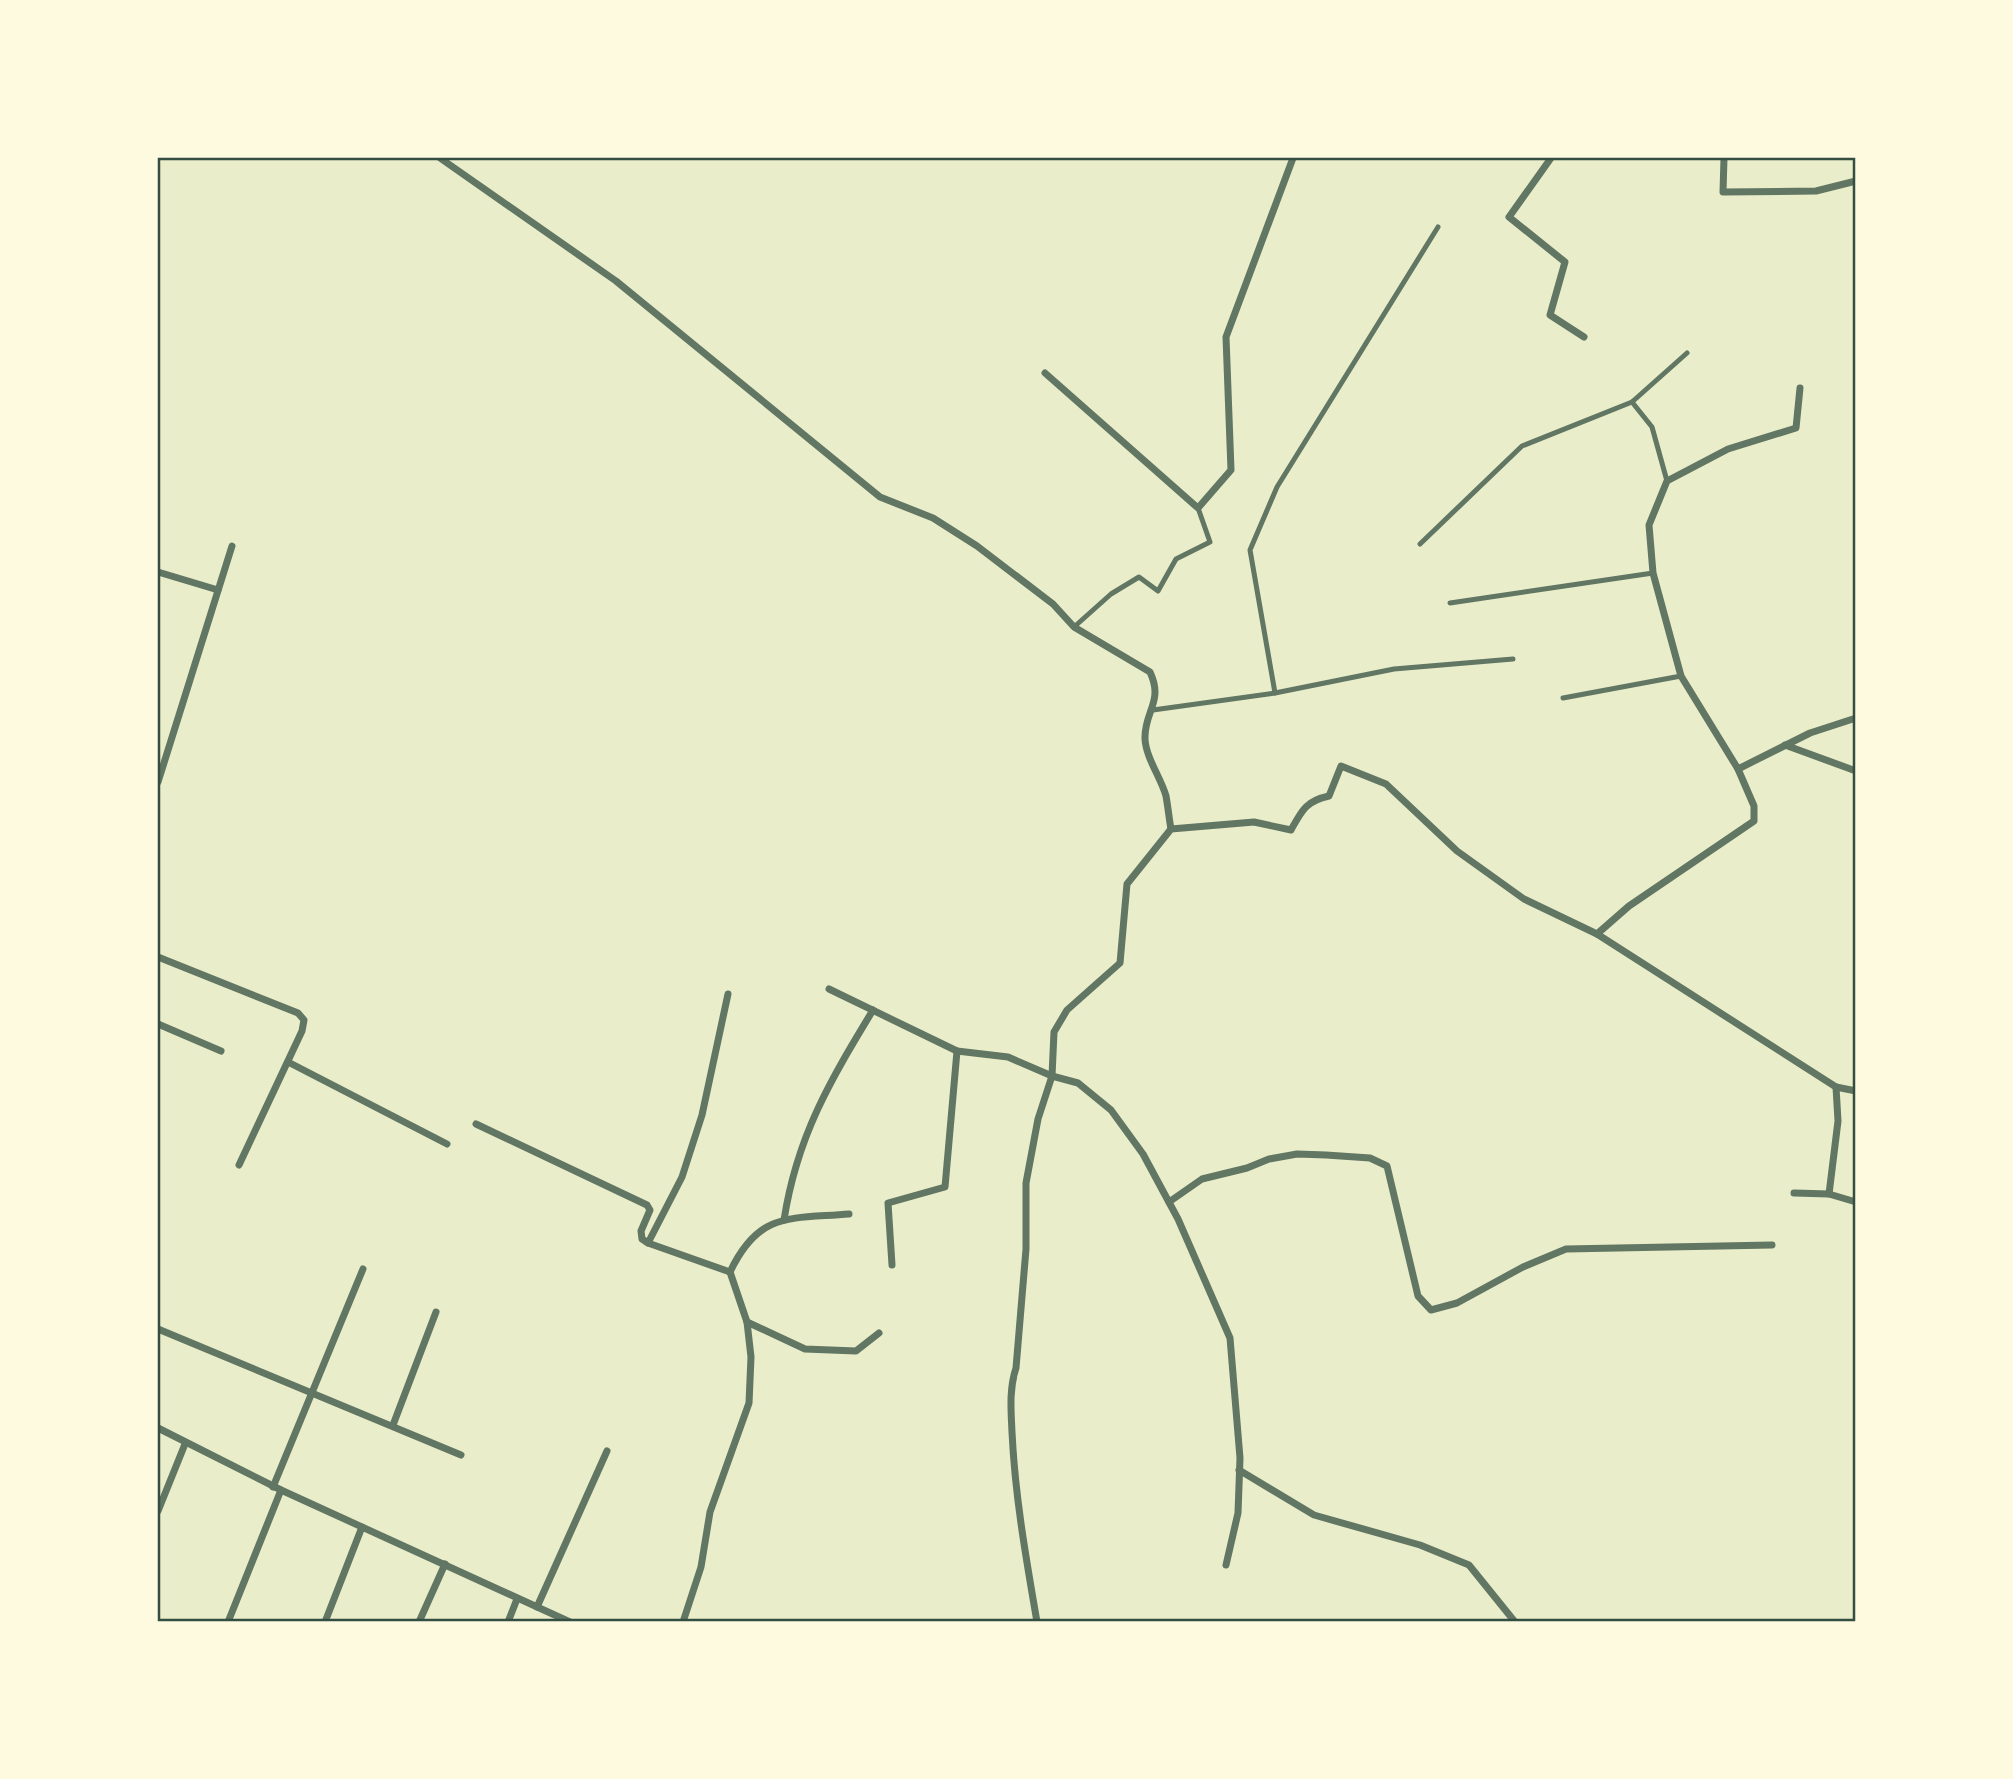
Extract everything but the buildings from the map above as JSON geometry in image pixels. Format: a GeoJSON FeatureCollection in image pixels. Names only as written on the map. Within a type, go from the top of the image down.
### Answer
{"type":"FeatureCollection","features":[{"type":"Feature","properties":{"kind":"street"},"geometry":{"type":"LineString","coordinates":[[440,158],[616,281],[880,497],[933,518],[976,546],[1053,604],[1074,627],[1150,672],[1155,683],[1156,700],[1153,710],[1148,714],[1145,742],[1166,795],[1171,829],[1128,884],[1120,963],[1068,1010],[1054,1032],[1052,1076],[1038,1119],[1026,1183],[1026,1249],[1016,1367],[1011,1382],[1014,1492],[1037,1622]]}},
{"type":"Feature","properties":{"kind":"street"},"geometry":{"type":"LineString","coordinates":[[1045,373],[1198,508],[1231,470],[1226,337],[1293,158]]}},
{"type":"Feature","properties":{"kind":"street"},"geometry":{"type":"LineString","coordinates":[[1551,158],[1509,217],[1565,262],[1550,315],[1584,337]]}},
{"type":"Feature","properties":{"kind":"street"},"geometry":{"type":"LineString","coordinates":[[1724,158],[1723,192],[1816,191],[1856,181]]}},
{"type":"Feature","properties":{"kind":"street"},"geometry":{"type":"LineString","coordinates":[[1597,934],[1629,906],[1754,821],[1754,806],[1738,769],[1681,676],[1653,573],[1649,525],[1667,481],[1728,449],[1796,428],[1800,388]]}},
{"type":"Feature","properties":{"kind":"street"},"geometry":{"type":"LineString","coordinates":[[158,782],[232,546]]}},
{"type":"Feature","properties":{"kind":"street"},"geometry":{"type":"LineString","coordinates":[[158,572],[218,590]]}},
{"type":"Feature","properties":{"kind":"street"},"geometry":{"type":"LineString","coordinates":[[1738,769],[1785,745],[1856,718]]}},
{"type":"Feature","properties":{"kind":"street"},"geometry":{"type":"LineString","coordinates":[[1785,745],[1856,771]]}},
{"type":"Feature","properties":{"kind":"street"},"geometry":{"type":"LineString","coordinates":[[1171,829],[1254,822],[1291,830],[1301,809],[1309,802],[1329,796],[1339,768],[1344,767],[1386,784],[1457,850],[1524,900],[1597,934],[1836,1087],[1856,1091]]}},
{"type":"Feature","properties":{"kind":"street"},"geometry":{"type":"LineString","coordinates":[[158,957],[298,1013],[304,1020],[302,1031],[239,1166]]}},
{"type":"Feature","properties":{"kind":"street"},"geometry":{"type":"LineString","coordinates":[[829,989],[957,1051],[1009,1057],[1052,1076],[1078,1083],[1111,1110],[1143,1154],[1169,1202],[1230,1338],[1239,1470],[1238,1513],[1226,1565]]}},
{"type":"Feature","properties":{"kind":"street"},"geometry":{"type":"LineString","coordinates":[[648,1243],[682,1177],[702,1115],[727,995]]}},
{"type":"Feature","properties":{"kind":"street"},"geometry":{"type":"LineString","coordinates":[[784,1220],[791,1175],[809,1122],[873,1010]]}},
{"type":"Feature","properties":{"kind":"street"},"geometry":{"type":"LineString","coordinates":[[158,1024],[221,1051]]}},
{"type":"Feature","properties":{"kind":"street"},"geometry":{"type":"LineString","coordinates":[[892,1265],[888,1203],[945,1187],[957,1051]]}},
{"type":"Feature","properties":{"kind":"street"},"geometry":{"type":"LineString","coordinates":[[288,1062],[447,1144]]}},
{"type":"Feature","properties":{"kind":"street"},"geometry":{"type":"LineString","coordinates":[[1829,1194],[1838,1121],[1836,1087]]}},
{"type":"Feature","properties":{"kind":"street"},"geometry":{"type":"LineString","coordinates":[[476,1124],[647,1205],[650,1210],[641,1231],[642,1239],[648,1243],[730,1272]]}},
{"type":"Feature","properties":{"kind":"street"},"geometry":{"type":"LineString","coordinates":[[1169,1202],[1202,1179],[1247,1168],[1269,1159],[1297,1154],[1370,1158],[1387,1167],[1418,1296],[1431,1310],[1457,1303],[1523,1267],[1566,1249],[1772,1245]]}},
{"type":"Feature","properties":{"kind":"street"},"geometry":{"type":"LineString","coordinates":[[1794,1193],[1829,1194],[1856,1202]]}},
{"type":"Feature","properties":{"kind":"street"},"geometry":{"type":"LineString","coordinates":[[683,1622],[701,1567],[709,1512],[749,1403],[751,1357],[747,1322],[730,1272],[738,1255],[760,1228],[784,1220],[849,1214]]}},
{"type":"Feature","properties":{"kind":"street"},"geometry":{"type":"LineString","coordinates":[[228,1622],[311,1392],[363,1269]]}},
{"type":"Feature","properties":{"kind":"street"},"geometry":{"type":"LineString","coordinates":[[393,1425],[436,1312]]}},
{"type":"Feature","properties":{"kind":"street"},"geometry":{"type":"LineString","coordinates":[[747,1322],[805,1349],[856,1351],[879,1333]]}},
{"type":"Feature","properties":{"kind":"street"},"geometry":{"type":"LineString","coordinates":[[158,1329],[461,1455]]}},
{"type":"Feature","properties":{"kind":"street"},"geometry":{"type":"LineString","coordinates":[[158,1428],[185,1444],[277,1488],[570,1622]]}},
{"type":"Feature","properties":{"kind":"street"},"geometry":{"type":"LineString","coordinates":[[158,1511],[185,1444]]}},
{"type":"Feature","properties":{"kind":"street"},"geometry":{"type":"LineString","coordinates":[[537,1607],[607,1451]]}},
{"type":"Feature","properties":{"kind":"street"},"geometry":{"type":"LineString","coordinates":[[1239,1470],[1314,1515],[1420,1545],[1469,1565],[1515,1622]]}},
{"type":"Feature","properties":{"kind":"street"},"geometry":{"type":"LineString","coordinates":[[325,1622],[362,1527]]}},
{"type":"Feature","properties":{"kind":"street"},"geometry":{"type":"LineString","coordinates":[[419,1622],[445,1564]]}},
{"type":"Feature","properties":{"kind":"street"},"geometry":{"type":"LineString","coordinates":[[508,1622],[517,1599]]}},
{"type":"Feature","properties":{"kind":"lane"},"geometry":{"type":"LineString","coordinates":[[1275,693],[1250,550],[1277,487],[1438,228]]}},
{"type":"Feature","properties":{"kind":"lane"},"geometry":{"type":"LineString","coordinates":[[1420,544],[1522,446],[1632,402],[1687,353]]}},
{"type":"Feature","properties":{"kind":"lane"},"geometry":{"type":"LineString","coordinates":[[1632,402],[1653,427],[1667,481]]}},
{"type":"Feature","properties":{"kind":"lane"},"geometry":{"type":"LineString","coordinates":[[1074,627],[1111,594],[1139,577],[1158,591],[1175,559],[1210,542],[1198,508]]}},
{"type":"Feature","properties":{"kind":"lane"},"geometry":{"type":"LineString","coordinates":[[1450,603],[1653,573]]}},
{"type":"Feature","properties":{"kind":"lane"},"geometry":{"type":"LineString","coordinates":[[1153,710],[1275,693],[1395,669],[1513,659]]}},
{"type":"Feature","properties":{"kind":"lane"},"geometry":{"type":"LineString","coordinates":[[1563,698],[1681,676]]}}]}
